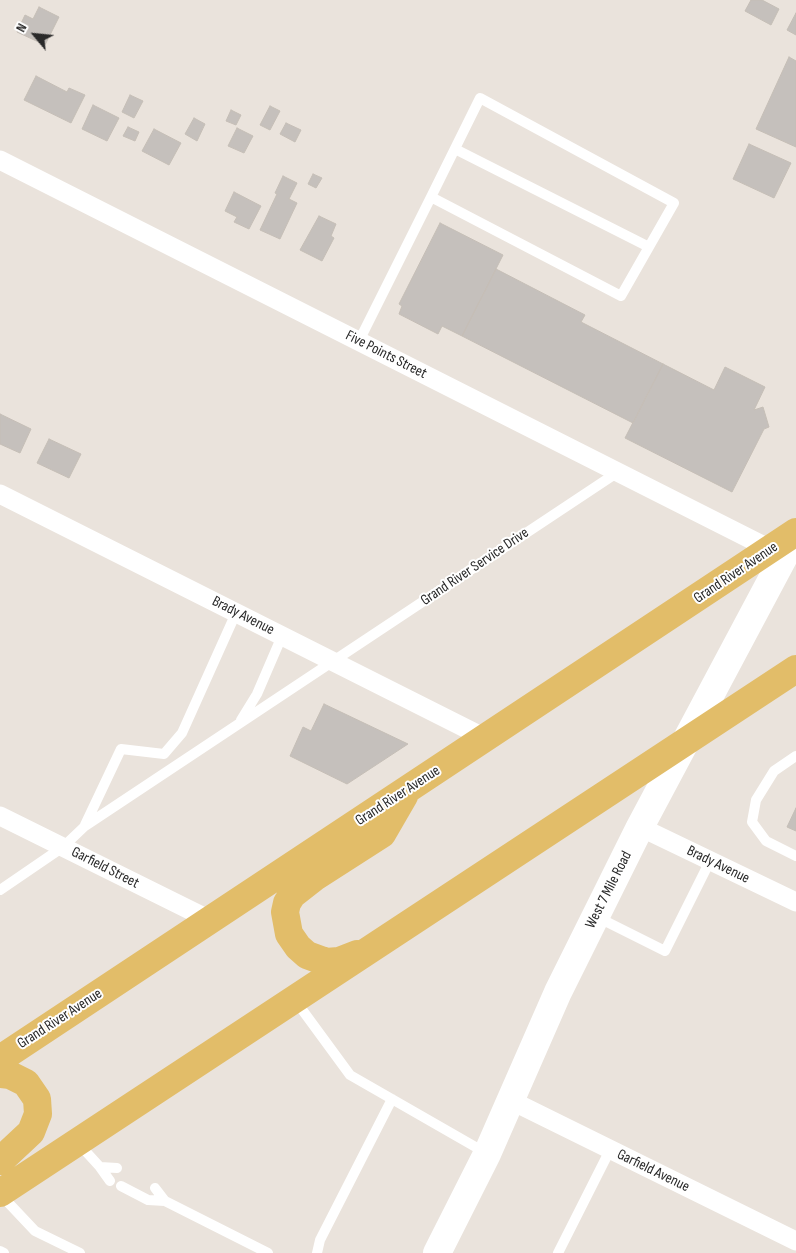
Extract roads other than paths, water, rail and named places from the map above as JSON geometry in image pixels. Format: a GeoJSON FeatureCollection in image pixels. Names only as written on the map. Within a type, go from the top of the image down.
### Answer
{"type":"FeatureCollection","features":[{"type":"Feature","properties":{"kind":"main road","name":"Grand River Avenue"},"geometry":{"type":"LineString","coordinates":[[0,1059],[487,739],[796,533]]}},
{"type":"Feature","properties":{"kind":"main road","name":"West 7 Mile Road"},"geometry":{"type":"LineString","coordinates":[[437,1253],[486,1154],[558,992],[640,827],[796,533]]}},
{"type":"Feature","properties":{"kind":"main road"},"geometry":{"type":"LineString","coordinates":[[0,1194],[796,669]]}},
{"type":"Feature","properties":{"kind":"main road"},"geometry":{"type":"LineString","coordinates":[[372,949],[339,961],[314,959],[298,947],[289,934],[285,912],[292,895],[382,834],[408,790]]}},
{"type":"Feature","properties":{"kind":"main road"},"geometry":{"type":"LineString","coordinates":[[0,1074],[10,1075],[26,1083],[37,1099],[38,1114],[31,1132],[0,1161]]}},
{"type":"Feature","properties":{"kind":"street","name":"Five Points Street"},"geometry":{"type":"LineString","coordinates":[[0,160],[772,550]]}},
{"type":"Feature","properties":{"kind":"street","name":"Brady Avenue"},"geometry":{"type":"LineString","coordinates":[[0,494],[487,739]]}},
{"type":"Feature","properties":{"kind":"street","name":"Garfield Street"},"geometry":{"type":"LineString","coordinates":[[0,816],[210,920]]}},
{"type":"Feature","properties":{"kind":"street","name":"Brady Avenue"},"geometry":{"type":"LineString","coordinates":[[640,827],[796,902]]}},
{"type":"Feature","properties":{"kind":"street","name":"Garfield Avenue"},"geometry":{"type":"LineString","coordinates":[[510,1100],[796,1241]]}},
{"type":"Feature","properties":{"kind":"lane"},"geometry":{"type":"LineString","coordinates":[[359,341],[480,98],[674,203],[621,296],[431,197]]}},
{"type":"Feature","properties":{"kind":"lane"},"geometry":{"type":"LineString","coordinates":[[455,149],[649,247]]}},
{"type":"Feature","properties":{"kind":"lane","name":"Grand River Service Drive"},"geometry":{"type":"LineString","coordinates":[[333,662],[618,472]]}},
{"type":"Feature","properties":{"kind":"lane"},"geometry":{"type":"LineString","coordinates":[[85,826],[121,749],[164,754],[182,733],[236,613]]}},
{"type":"Feature","properties":{"kind":"lane"},"geometry":{"type":"LineString","coordinates":[[239,723],[257,694],[282,636]]}},
{"type":"Feature","properties":{"kind":"lane"},"geometry":{"type":"LineString","coordinates":[[0,890],[63,847],[85,826],[333,662]]}},
{"type":"Feature","properties":{"kind":"lane"},"geometry":{"type":"LineString","coordinates":[[796,756],[774,772],[756,800],[752,822],[766,841],[796,856]]}},
{"type":"Feature","properties":{"kind":"lane"},"geometry":{"type":"LineString","coordinates":[[596,916],[665,951],[710,861]]}},
{"type":"Feature","properties":{"kind":"lane"},"geometry":{"type":"LineString","coordinates":[[295,1000],[350,1075],[486,1154]]}},
{"type":"Feature","properties":{"kind":"lane"},"geometry":{"type":"LineString","coordinates":[[316,1253],[320,1240],[392,1098]]}},
{"type":"Feature","properties":{"kind":"lane"},"geometry":{"type":"LineString","coordinates":[[78,1142],[110,1181]]}},
{"type":"Feature","properties":{"kind":"lane"},"geometry":{"type":"LineString","coordinates":[[558,1253],[610,1150]]}},
{"type":"Feature","properties":{"kind":"lane"},"geometry":{"type":"LineString","coordinates":[[100,1167],[116,1168]]}},
{"type":"Feature","properties":{"kind":"lane"},"geometry":{"type":"LineString","coordinates":[[120,1186],[148,1200],[165,1201],[268,1253]]}},
{"type":"Feature","properties":{"kind":"lane"},"geometry":{"type":"LineString","coordinates":[[155,1188],[165,1201]]}},
{"type":"Feature","properties":{"kind":"lane"},"geometry":{"type":"LineString","coordinates":[[0,1194],[35,1231],[80,1253]]}},
{"type":"Feature","properties":{"kind":"lane"},"geometry":{"type":"LineString","coordinates":[[0,1251],[4,1253]]}}]}
